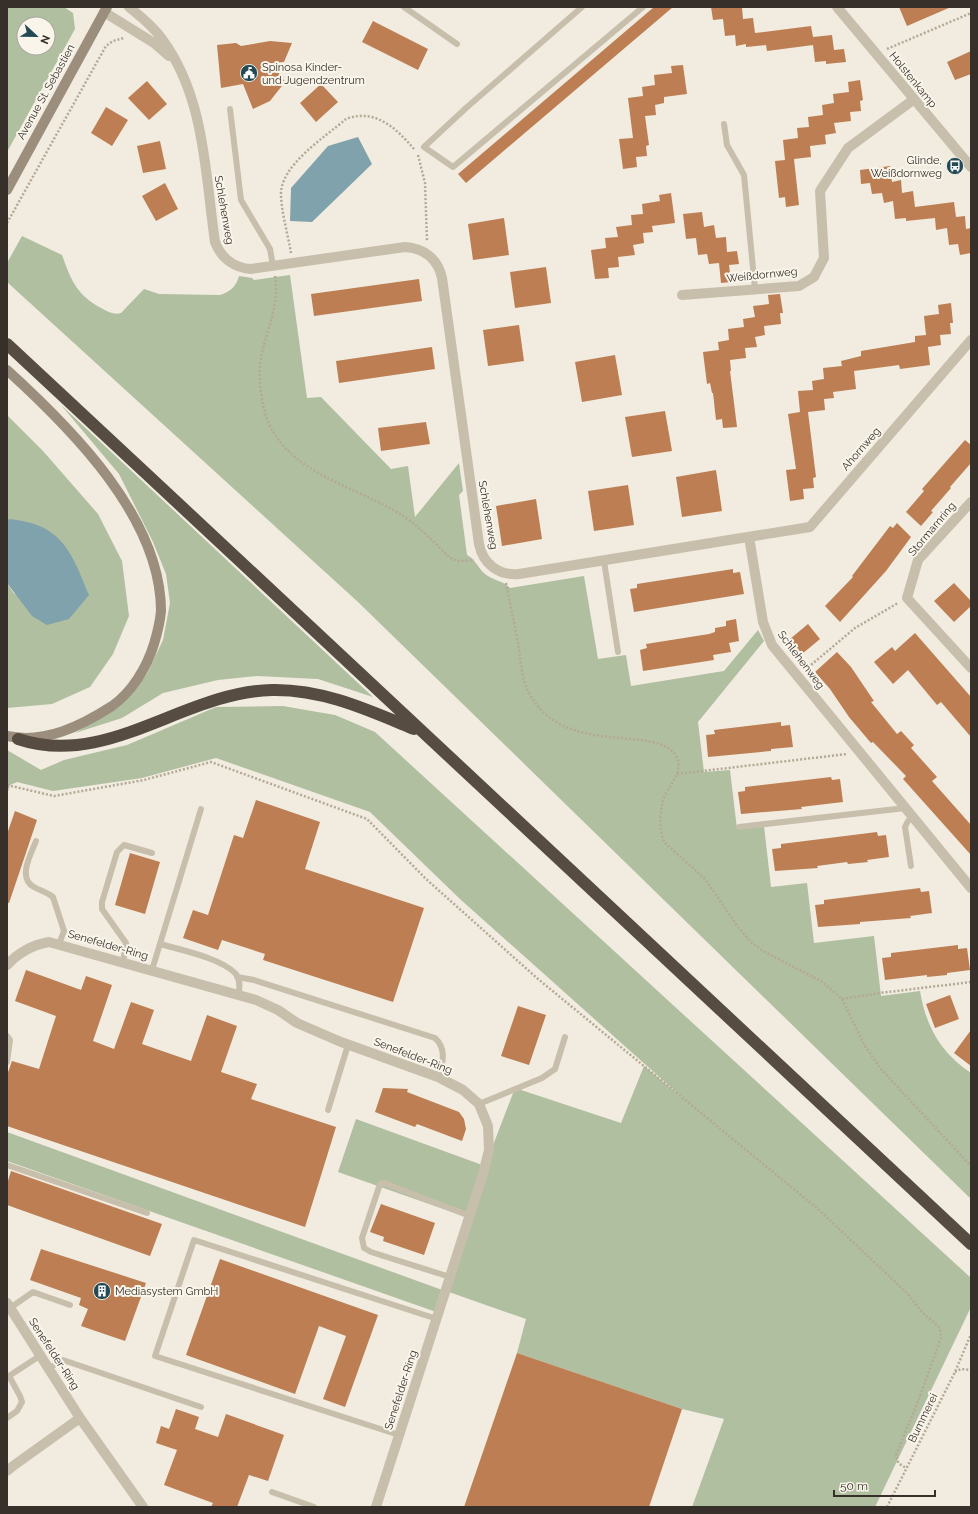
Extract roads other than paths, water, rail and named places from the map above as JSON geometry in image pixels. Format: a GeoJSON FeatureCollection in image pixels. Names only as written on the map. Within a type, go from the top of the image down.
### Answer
{"type":"FeatureCollection","features":[{"type":"Feature","properties":{"kind":"highway"},"geometry":{"type":"LineString","coordinates":[[7,344],[282,599],[423,733],[971,1244]]}},
{"type":"Feature","properties":{"kind":"highway"},"geometry":{"type":"LineString","coordinates":[[12,737],[35,744],[53,746],[71,747],[91,744],[129,733],[227,696],[272,690],[309,693],[351,703],[423,733]]}},
{"type":"Feature","properties":{"kind":"main road","name":"Avenue St. Sebastien"},"geometry":{"type":"LineString","coordinates":[[7,190],[103,9]]}},
{"type":"Feature","properties":{"kind":"main road"},"geometry":{"type":"LineString","coordinates":[[7,370],[39,399],[85,449],[130,510],[145,539],[154,564],[159,588],[161,613],[151,653],[141,673],[115,703],[74,728],[41,737],[12,737]]}},
{"type":"Feature","properties":{"kind":"street","name":"Schlehenweg"},"geometry":{"type":"LineString","coordinates":[[129,7],[152,26],[162,39],[189,88],[197,111],[218,249],[227,260],[240,267],[251,268],[405,247],[416,248],[426,253],[437,264],[442,278],[479,544],[484,559],[493,568],[503,573],[519,574],[604,561]]}},
{"type":"Feature","properties":{"kind":"street","name":"Holstenkamp"},"geometry":{"type":"LineString","coordinates":[[837,7],[913,100],[971,167]]}},
{"type":"Feature","properties":{"kind":"street","name":"Schlehenweg"},"geometry":{"type":"LineString","coordinates":[[103,9],[129,29],[160,48],[183,75]]}},
{"type":"Feature","properties":{"kind":"street","name":"Weißdornweg"},"geometry":{"type":"LineString","coordinates":[[682,295],[799,286],[814,277],[824,258],[820,191],[848,148],[913,100]]}},
{"type":"Feature","properties":{"kind":"street","name":"Ahornweg"},"geometry":{"type":"LineString","coordinates":[[749,537],[810,527],[971,340]]}},
{"type":"Feature","properties":{"kind":"street","name":"Stormarnring"},"geometry":{"type":"LineString","coordinates":[[971,502],[918,560],[907,598],[971,668]]}},
{"type":"Feature","properties":{"kind":"street","name":"Schlehenweg"},"geometry":{"type":"LineString","coordinates":[[749,537],[764,628],[775,650],[971,888]]}},
{"type":"Feature","properties":{"kind":"street"},"geometry":{"type":"LineString","coordinates":[[604,561],[749,537]]}},
{"type":"Feature","properties":{"kind":"street","name":"Senefelder-Ring"},"geometry":{"type":"LineString","coordinates":[[7,965],[22,951],[38,944],[49,942],[256,1000],[278,1010],[297,1023],[348,1044],[438,1077],[462,1090],[479,1104],[488,1126],[489,1150],[470,1216],[376,1507]]}},
{"type":"Feature","properties":{"kind":"street","name":"Senefelder-Ring"},"geometry":{"type":"LineString","coordinates":[[9,1306],[80,1418],[144,1507]]}},
{"type":"Feature","properties":{"kind":"street"},"geometry":{"type":"LineString","coordinates":[[7,1472],[13,1466],[80,1418]]}},
{"type":"Feature","properties":{"kind":"lane"},"geometry":{"type":"LineString","coordinates":[[404,7],[457,44]]}},
{"type":"Feature","properties":{"kind":"lane"},"geometry":{"type":"LineString","coordinates":[[582,7],[466,108],[424,147],[453,167],[643,7]]}},
{"type":"Feature","properties":{"kind":"lane"},"geometry":{"type":"LineString","coordinates":[[230,109],[241,200],[270,249],[273,266]]}},
{"type":"Feature","properties":{"kind":"lane"},"geometry":{"type":"LineString","coordinates":[[724,124],[727,145],[744,175],[755,289]]}},
{"type":"Feature","properties":{"kind":"lane"},"geometry":{"type":"LineString","coordinates":[[604,561],[618,652]]}},
{"type":"Feature","properties":{"kind":"lane"},"geometry":{"type":"LineString","coordinates":[[739,827],[905,808]]}},
{"type":"Feature","properties":{"kind":"lane"},"geometry":{"type":"LineString","coordinates":[[152,970],[202,809]]}},
{"type":"Feature","properties":{"kind":"lane"},"geometry":{"type":"LineString","coordinates":[[911,866],[906,827],[908,821],[912,817]]}},
{"type":"Feature","properties":{"kind":"lane"},"geometry":{"type":"LineString","coordinates":[[36,841],[25,872],[26,879],[33,887],[49,893],[53,897],[64,931],[59,944]]}},
{"type":"Feature","properties":{"kind":"lane"},"geometry":{"type":"LineString","coordinates":[[122,962],[126,943],[104,913],[102,902],[116,852],[119,848],[124,845],[152,853]]}},
{"type":"Feature","properties":{"kind":"lane"},"geometry":{"type":"LineString","coordinates":[[160,944],[211,960],[226,968],[238,978],[240,982],[239,995]]}},
{"type":"Feature","properties":{"kind":"lane"},"geometry":{"type":"LineString","coordinates":[[238,978],[254,980],[435,1038],[441,1044],[443,1054],[442,1065],[438,1077]]}},
{"type":"Feature","properties":{"kind":"lane"},"geometry":{"type":"LineString","coordinates":[[7,1036],[10,1040],[7,1062]]}},
{"type":"Feature","properties":{"kind":"lane"},"geometry":{"type":"LineString","coordinates":[[479,1104],[542,1078],[555,1069],[566,1037]]}},
{"type":"Feature","properties":{"kind":"lane"},"geometry":{"type":"LineString","coordinates":[[328,1110],[348,1044]]}},
{"type":"Feature","properties":{"kind":"lane"},"geometry":{"type":"LineString","coordinates":[[7,1165],[147,1213]]}},
{"type":"Feature","properties":{"kind":"lane"},"geometry":{"type":"LineString","coordinates":[[450,1278],[371,1252],[364,1248],[362,1238],[380,1184],[384,1183],[432,1200],[445,1208],[470,1216]]}},
{"type":"Feature","properties":{"kind":"lane"},"geometry":{"type":"LineString","coordinates":[[399,1435],[155,1356],[194,1240],[437,1319]]}},
{"type":"Feature","properties":{"kind":"lane"},"geometry":{"type":"LineString","coordinates":[[9,1306],[33,1292],[70,1305]]}},
{"type":"Feature","properties":{"kind":"lane"},"geometry":{"type":"LineString","coordinates":[[7,1418],[17,1411],[22,1402],[8,1376],[41,1355]]}},
{"type":"Feature","properties":{"kind":"lane"},"geometry":{"type":"LineString","coordinates":[[49,1368],[63,1360],[201,1407]]}},
{"type":"Feature","properties":{"kind":"lane"},"geometry":{"type":"LineString","coordinates":[[272,1492],[314,1507]]}},
{"type":"Feature","properties":{"kind":"water"},"geometry":{"type":"Polygon","coordinates":[[[358,137],[372,164],[312,222],[290,221],[291,188],[328,146],[358,137]]]}},
{"type":"Feature","properties":{"kind":"water"},"geometry":{"type":"Polygon","coordinates":[[[7,520],[27,522],[41,527],[53,534],[62,542],[70,553],[89,595],[69,619],[47,625],[32,616],[7,583],[7,520]]]}},
{"type":"Feature","properties":{"kind":"place","name":"Spinosa Kinder- und Jugendzentrum"},"geometry":{"type":"Point","coordinates":[249,73]}},
{"type":"Feature","properties":{"kind":"place","name":"Glinde, Weißdornweg"},"geometry":{"type":"Point","coordinates":[955,166]}},
{"type":"Feature","properties":{"kind":"place","name":"Mediasystem GmbH"},"geometry":{"type":"Point","coordinates":[102,1291]}}]}
